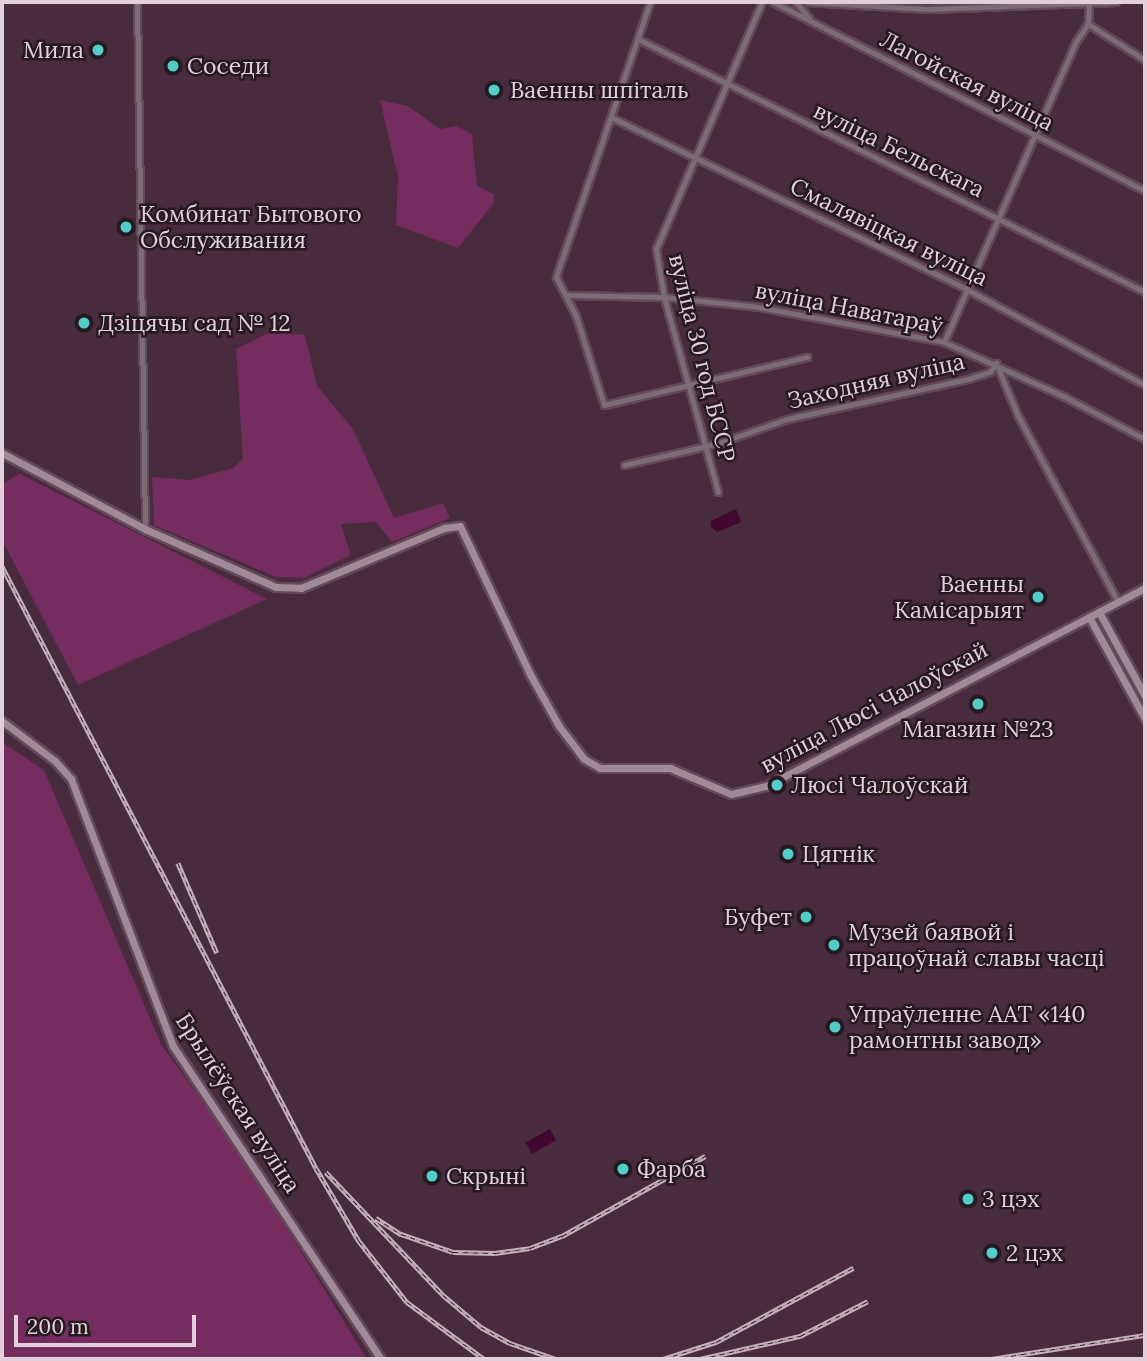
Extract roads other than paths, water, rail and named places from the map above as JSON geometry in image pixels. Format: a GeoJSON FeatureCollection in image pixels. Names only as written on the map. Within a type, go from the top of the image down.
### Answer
{"type":"FeatureCollection","features":[{"type":"Feature","properties":{"kind":"street"},"geometry":{"type":"LineString","coordinates":[[2,453],[145,529],[137,2]]}},
{"type":"Feature","properties":{"kind":"street"},"geometry":{"type":"LineString","coordinates":[[650,2],[613,118],[556,277],[566,295],[604,405],[807,357]]}},
{"type":"Feature","properties":{"kind":"street","name":"вуліца 30 год БССР"},"geometry":{"type":"LineString","coordinates":[[718,492],[664,297],[656,249],[693,156],[762,2]]}},
{"type":"Feature","properties":{"kind":"street","name":"Лагойская вуліца"},"geometry":{"type":"LineString","coordinates":[[773,2],[1145,191]]}},
{"type":"Feature","properties":{"kind":"street"},"geometry":{"type":"LineString","coordinates":[[796,2],[811,21]]}},
{"type":"Feature","properties":{"kind":"street"},"geometry":{"type":"LineString","coordinates":[[807,2],[928,9],[1116,2]]}},
{"type":"Feature","properties":{"kind":"street"},"geometry":{"type":"LineString","coordinates":[[944,342],[1078,37],[1088,24],[1089,3]]}},
{"type":"Feature","properties":{"kind":"street"},"geometry":{"type":"LineString","coordinates":[[1088,24],[1145,60]]}},
{"type":"Feature","properties":{"kind":"street","name":"вуліца Бельскага"},"geometry":{"type":"LineString","coordinates":[[638,39],[1145,292]]}},
{"type":"Feature","properties":{"kind":"street","name":"Смалявіцкая вуліца"},"geometry":{"type":"LineString","coordinates":[[613,118],[966,289],[1145,386]]}},
{"type":"Feature","properties":{"kind":"street","name":"вуліца Наватараў"},"geometry":{"type":"LineString","coordinates":[[566,295],[664,297],[759,307],[944,342],[996,363],[1145,439]]}},
{"type":"Feature","properties":{"kind":"street","name":"Заходняя вуліца"},"geometry":{"type":"LineString","coordinates":[[624,465],[787,419],[968,379],[990,372],[996,363]]}},
{"type":"Feature","properties":{"kind":"street","name":"Заходняя вуліца"},"geometry":{"type":"LineString","coordinates":[[996,363],[1018,416],[1118,602]]}},
{"type":"Feature","properties":{"kind":"street","name":"вуліца Люсі Чалоўскай"},"geometry":{"type":"LineString","coordinates":[[145,529],[276,587],[301,588],[444,528],[460,526],[536,686],[584,759],[600,768],[670,768],[731,794],[766,786],[1145,588]]}},
{"type":"Feature","properties":{"kind":"street"},"geometry":{"type":"LineString","coordinates":[[1099,612],[1145,696]]}},
{"type":"Feature","properties":{"kind":"street"},"geometry":{"type":"LineString","coordinates":[[1089,617],[1145,719]]}},
{"type":"Feature","properties":{"kind":"street","name":"Брылёўская вуліца"},"geometry":{"type":"LineString","coordinates":[[2,721],[55,761],[71,779],[173,1046],[381,1359]]}},
{"type":"Feature","properties":{"kind":"railway"},"geometry":{"type":"LineString","coordinates":[[2,566],[316,1168],[359,1241],[407,1302],[484,1359]]}},
{"type":"Feature","properties":{"kind":"railway"},"geometry":{"type":"LineString","coordinates":[[178,863],[217,953]]}},
{"type":"Feature","properties":{"kind":"railway"},"geometry":{"type":"LineString","coordinates":[[376,1218],[401,1234],[453,1252],[495,1253],[530,1248],[562,1236],[705,1156]]}},
{"type":"Feature","properties":{"kind":"railway"},"geometry":{"type":"LineString","coordinates":[[326,1172],[443,1295],[481,1327],[510,1343],[556,1359]]}},
{"type":"Feature","properties":{"kind":"railway"},"geometry":{"type":"LineString","coordinates":[[663,1359],[716,1342],[853,1268]]}},
{"type":"Feature","properties":{"kind":"railway"},"geometry":{"type":"LineString","coordinates":[[700,1359],[800,1336],[868,1301]]}},
{"type":"Feature","properties":{"kind":"railway"},"geometry":{"type":"LineString","coordinates":[[991,1359],[1145,1335]]}},
{"type":"Feature","properties":{"kind":"place","name":"Мила"},"geometry":{"type":"Point","coordinates":[98,50]}},
{"type":"Feature","properties":{"kind":"place","name":"Соседи"},"geometry":{"type":"Point","coordinates":[173,66]}},
{"type":"Feature","properties":{"kind":"place","name":"Ваенны шпіталь"},"geometry":{"type":"Point","coordinates":[494,90]}},
{"type":"Feature","properties":{"kind":"place","name":"Комбинат Бытового Обслуживания"},"geometry":{"type":"Point","coordinates":[126,227]}},
{"type":"Feature","properties":{"kind":"place","name":"Дзіцячы сад № 12"},"geometry":{"type":"Point","coordinates":[84,323]}},
{"type":"Feature","properties":{"kind":"place","name":"Ваенны Камісарыят"},"geometry":{"type":"Point","coordinates":[1038,597]}},
{"type":"Feature","properties":{"kind":"place","name":"Магазин №23"},"geometry":{"type":"Point","coordinates":[978,704]}},
{"type":"Feature","properties":{"kind":"place","name":"Люсі Чалоўскай"},"geometry":{"type":"Point","coordinates":[777,785]}},
{"type":"Feature","properties":{"kind":"place","name":"Цягнік"},"geometry":{"type":"Point","coordinates":[788,854]}},
{"type":"Feature","properties":{"kind":"place","name":"Буфет"},"geometry":{"type":"Point","coordinates":[806,917]}},
{"type":"Feature","properties":{"kind":"place","name":"Музей баявой і працоўнай славы часці"},"geometry":{"type":"Point","coordinates":[834,945]}},
{"type":"Feature","properties":{"kind":"place","name":"Упраўленне ААТ «140 рамонтны завод»"},"geometry":{"type":"Point","coordinates":[835,1027]}},
{"type":"Feature","properties":{"kind":"place","name":"Фарба"},"geometry":{"type":"Point","coordinates":[623,1169]}},
{"type":"Feature","properties":{"kind":"place","name":"Скрыні"},"geometry":{"type":"Point","coordinates":[432,1176]}},
{"type":"Feature","properties":{"kind":"place","name":"3 цэх"},"geometry":{"type":"Point","coordinates":[968,1199]}},
{"type":"Feature","properties":{"kind":"place","name":"2 цэх"},"geometry":{"type":"Point","coordinates":[992,1253]}}]}
